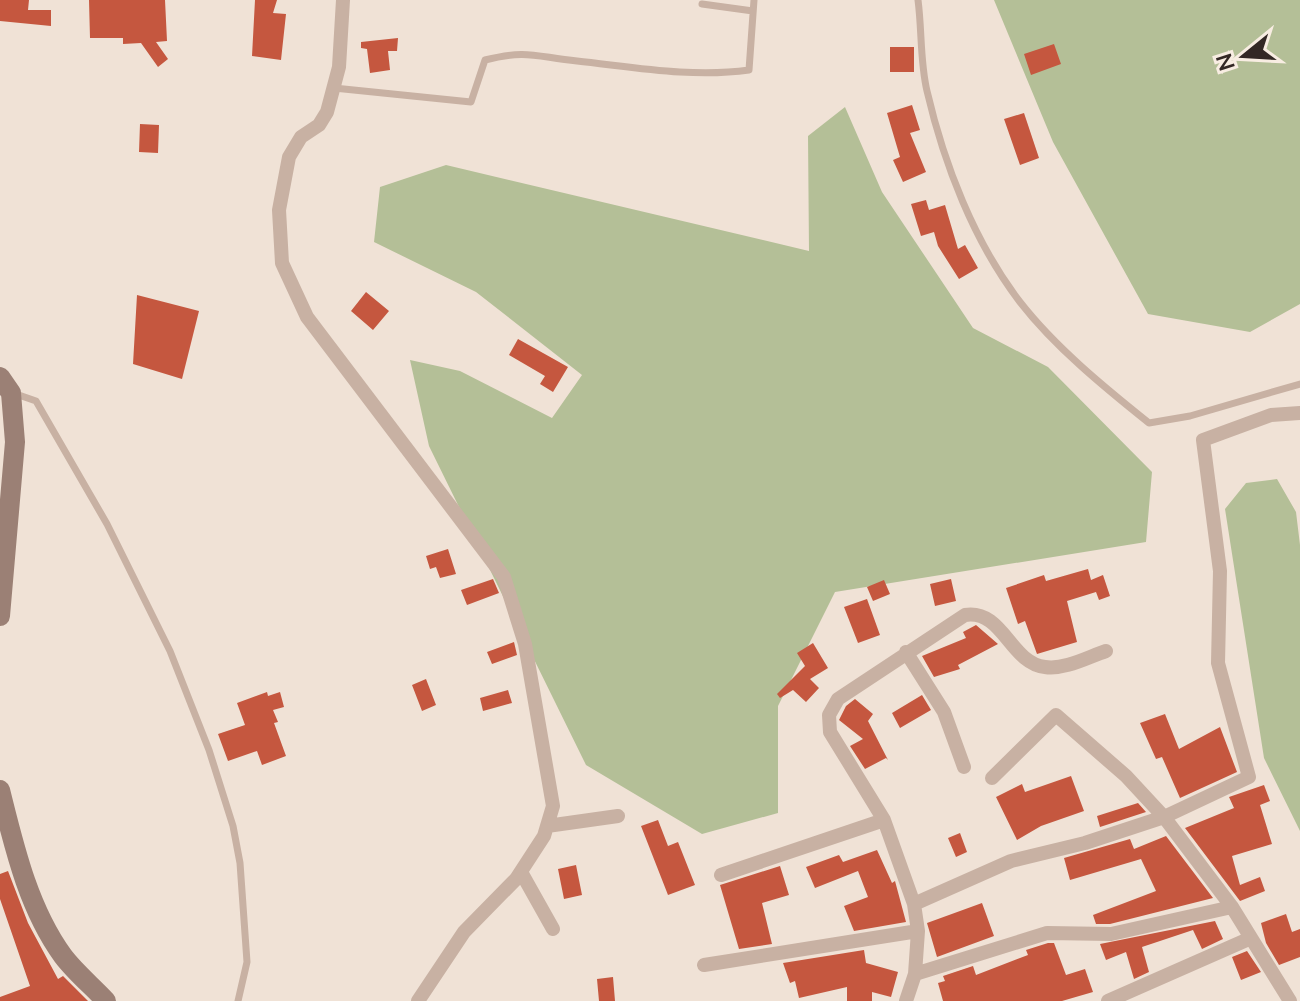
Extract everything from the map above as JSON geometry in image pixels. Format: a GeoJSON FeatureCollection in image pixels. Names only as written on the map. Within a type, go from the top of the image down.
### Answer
{"type":"FeatureCollection","features":[{"type":"Feature","properties":{"kind":"main road"},"geometry":{"type":"LineString","coordinates":[[0,616],[15,442],[4,388]]}},
{"type":"Feature","properties":{"kind":"main road"},"geometry":{"type":"LineString","coordinates":[[0,790],[19,863],[43,920],[63,956],[106,1001]]}},
{"type":"Feature","properties":{"kind":"street"},"geometry":{"type":"LineString","coordinates":[[343,0],[334,88],[327,112],[319,125],[301,137],[289,157],[279,210],[282,263],[307,317],[504,577],[525,644],[553,806],[547,826],[521,872],[464,932],[418,1001]]}},
{"type":"Feature","properties":{"kind":"street"},"geometry":{"type":"LineString","coordinates":[[914,904],[1011,861],[1085,843],[1164,817],[1249,777],[1218,663],[1220,571],[1203,440],[1271,415],[1300,413]]}},
{"type":"Feature","properties":{"kind":"street"},"geometry":{"type":"LineString","coordinates":[[906,1001],[915,974],[918,931],[914,904],[884,820],[837,748],[829,715],[838,699],[965,615],[978,613],[987,617],[1031,662],[1044,667],[1059,667],[1106,651]]}},
{"type":"Feature","properties":{"kind":"street"},"geometry":{"type":"LineString","coordinates":[[906,652],[944,712],[964,767]]}},
{"type":"Feature","properties":{"kind":"street"},"geometry":{"type":"LineString","coordinates":[[992,778],[1056,715],[1126,776],[1164,817],[1232,907],[1290,1001]]}},
{"type":"Feature","properties":{"kind":"street"},"geometry":{"type":"LineString","coordinates":[[547,826],[618,816]]}},
{"type":"Feature","properties":{"kind":"street"},"geometry":{"type":"LineString","coordinates":[[721,875],[884,820]]}},
{"type":"Feature","properties":{"kind":"street"},"geometry":{"type":"LineString","coordinates":[[521,872],[553,929]]}},
{"type":"Feature","properties":{"kind":"street"},"geometry":{"type":"LineString","coordinates":[[915,974],[1047,933],[1111,934],[1232,907]]}},
{"type":"Feature","properties":{"kind":"street"},"geometry":{"type":"LineString","coordinates":[[704,965],[918,931]]}},
{"type":"Feature","properties":{"kind":"street"},"geometry":{"type":"LineString","coordinates":[[1108,1001],[1251,938]]}},
{"type":"Feature","properties":{"kind":"lane"},"geometry":{"type":"LineString","coordinates":[[334,88],[471,102],[485,60],[536,53],[578,62],[670,71],[722,74],[749,70],[754,0]]}},
{"type":"Feature","properties":{"kind":"lane"},"geometry":{"type":"LineString","coordinates":[[918,0],[926,88],[950,171],[988,250],[1020,302],[1073,357],[1149,423],[1190,416],[1300,384]]}},
{"type":"Feature","properties":{"kind":"lane"},"geometry":{"type":"LineString","coordinates":[[702,4],[753,11]]}},
{"type":"Feature","properties":{"kind":"lane"},"geometry":{"type":"LineString","coordinates":[[4,388],[36,401],[107,524],[170,651],[209,750],[233,826],[240,863],[247,962],[238,1001]]}},
{"type":"Feature","properties":{"kind":"green space"},"geometry":{"type":"Polygon","coordinates":[[[994,0],[1300,0],[1300,304],[1250,332],[1148,314],[1053,142],[994,0]]]}},
{"type":"Feature","properties":{"kind":"green space"},"geometry":{"type":"Polygon","coordinates":[[[845,107],[882,192],[973,328],[1048,367],[1152,472],[1146,542],[835,592],[778,706],[778,813],[702,834],[586,765],[429,446],[410,360],[460,371],[552,418],[582,375],[476,292],[374,242],[380,187],[446,165],[809,251],[808,136],[845,107]]]}},
{"type":"Feature","properties":{"kind":"green space"},"geometry":{"type":"Polygon","coordinates":[[[1277,479],[1296,512],[1300,545],[1300,831],[1264,758],[1225,509],[1246,483],[1277,479]]]}},
{"type":"Feature","properties":{"kind":"building"},"geometry":{"type":"Polygon","coordinates":[[[0,0],[29,0],[28,10],[51,10],[51,26],[0,21],[0,0]]]}},
{"type":"Feature","properties":{"kind":"building"},"geometry":{"type":"Polygon","coordinates":[[[89,0],[165,0],[167,41],[156,42],[168,59],[158,67],[141,43],[123,44],[123,38],[90,38],[89,0]]]}},
{"type":"Feature","properties":{"kind":"building"},"geometry":{"type":"Polygon","coordinates":[[[255,0],[277,0],[273,13],[286,14],[281,60],[252,56],[255,0]]]}},
{"type":"Feature","properties":{"kind":"building"},"geometry":{"type":"Polygon","coordinates":[[[398,38],[397,51],[388,51],[390,70],[370,73],[367,49],[361,48],[361,42],[398,38]]]}},
{"type":"Feature","properties":{"kind":"building"},"geometry":{"type":"Polygon","coordinates":[[[1054,44],[1061,64],[1031,75],[1024,54],[1054,44]]]}},
{"type":"Feature","properties":{"kind":"building"},"geometry":{"type":"Polygon","coordinates":[[[890,47],[914,47],[914,72],[890,72],[890,47]]]}},
{"type":"Feature","properties":{"kind":"building"},"geometry":{"type":"Polygon","coordinates":[[[912,105],[920,130],[910,133],[926,172],[903,182],[893,160],[900,157],[887,113],[912,105]]]}},
{"type":"Feature","properties":{"kind":"building"},"geometry":{"type":"Polygon","coordinates":[[[1024,113],[1039,158],[1020,165],[1004,119],[1024,113]]]}},
{"type":"Feature","properties":{"kind":"building"},"geometry":{"type":"Polygon","coordinates":[[[140,124],[159,125],[158,153],[139,152],[140,124]]]}},
{"type":"Feature","properties":{"kind":"building"},"geometry":{"type":"Polygon","coordinates":[[[926,200],[929,210],[945,205],[958,249],[965,245],[978,268],[959,279],[938,246],[934,232],[921,236],[911,204],[926,200]]]}},
{"type":"Feature","properties":{"kind":"building"},"geometry":{"type":"Polygon","coordinates":[[[366,292],[389,311],[373,330],[351,311],[366,292]]]}},
{"type":"Feature","properties":{"kind":"building"},"geometry":{"type":"Polygon","coordinates":[[[137,295],[199,311],[182,379],[133,364],[137,295]]]}},
{"type":"Feature","properties":{"kind":"building"},"geometry":{"type":"Polygon","coordinates":[[[518,339],[568,367],[553,392],[540,384],[545,376],[509,355],[518,339]]]}},
{"type":"Feature","properties":{"kind":"building"},"geometry":{"type":"Polygon","coordinates":[[[448,549],[456,574],[440,578],[436,567],[430,569],[426,556],[448,549]]]}},
{"type":"Feature","properties":{"kind":"building"},"geometry":{"type":"Polygon","coordinates":[[[1088,569],[1091,580],[1103,575],[1110,596],[1099,600],[1096,592],[1067,601],[1077,642],[1037,654],[1025,621],[1018,624],[1006,588],[1044,575],[1046,581],[1088,569]]]}},
{"type":"Feature","properties":{"kind":"building"},"geometry":{"type":"Polygon","coordinates":[[[493,579],[499,593],[467,605],[461,590],[493,579]]]}},
{"type":"Feature","properties":{"kind":"building"},"geometry":{"type":"Polygon","coordinates":[[[951,579],[956,601],[935,606],[930,584],[951,579]]]}},
{"type":"Feature","properties":{"kind":"building"},"geometry":{"type":"Polygon","coordinates":[[[884,580],[890,594],[873,601],[867,587],[884,580]]]}},
{"type":"Feature","properties":{"kind":"building"},"geometry":{"type":"Polygon","coordinates":[[[867,599],[880,635],[858,643],[844,607],[867,599]]]}},
{"type":"Feature","properties":{"kind":"building"},"geometry":{"type":"Polygon","coordinates":[[[976,625],[998,644],[958,665],[960,669],[934,677],[922,656],[966,638],[963,632],[976,625]]]}},
{"type":"Feature","properties":{"kind":"building"},"geometry":{"type":"Polygon","coordinates":[[[514,642],[517,655],[492,664],[487,652],[514,642]]]}},
{"type":"Feature","properties":{"kind":"building"},"geometry":{"type":"Polygon","coordinates":[[[813,643],[828,668],[810,679],[819,688],[806,702],[793,690],[780,698],[777,694],[805,666],[797,653],[813,643]]]}},
{"type":"Feature","properties":{"kind":"building"},"geometry":{"type":"Polygon","coordinates":[[[426,679],[436,705],[422,711],[412,685],[426,679]]]}},
{"type":"Feature","properties":{"kind":"building"},"geometry":{"type":"Polygon","coordinates":[[[508,690],[512,703],[483,711],[480,698],[508,690]]]}},
{"type":"Feature","properties":{"kind":"building"},"geometry":{"type":"Polygon","coordinates":[[[267,692],[268,696],[280,692],[284,707],[273,710],[278,722],[274,723],[286,756],[262,765],[257,751],[228,761],[218,734],[245,725],[237,703],[267,692]]]}},
{"type":"Feature","properties":{"kind":"building"},"geometry":{"type":"Polygon","coordinates":[[[922,695],[931,710],[900,728],[892,713],[922,695]]]}},
{"type":"Feature","properties":{"kind":"building"},"geometry":{"type":"Polygon","coordinates":[[[855,699],[873,714],[868,721],[888,760],[886,758],[865,769],[850,746],[863,739],[839,720],[846,706],[855,699]]]}},
{"type":"Feature","properties":{"kind":"building"},"geometry":{"type":"Polygon","coordinates":[[[1165,714],[1179,749],[1220,727],[1237,772],[1180,798],[1162,757],[1156,759],[1140,723],[1165,714]]]}},
{"type":"Feature","properties":{"kind":"building"},"geometry":{"type":"Polygon","coordinates":[[[1071,776],[1084,811],[1041,826],[1017,840],[996,797],[1022,784],[1025,792],[1071,776]]]}},
{"type":"Feature","properties":{"kind":"building"},"geometry":{"type":"Polygon","coordinates":[[[1264,785],[1270,801],[1260,805],[1272,844],[1232,856],[1240,885],[1260,877],[1265,891],[1240,901],[1185,828],[1234,808],[1229,797],[1264,785]]]}},
{"type":"Feature","properties":{"kind":"building"},"geometry":{"type":"Polygon","coordinates":[[[1138,803],[1146,812],[1100,827],[1097,816],[1138,803]]]}},
{"type":"Feature","properties":{"kind":"building"},"geometry":{"type":"Polygon","coordinates":[[[658,820],[668,846],[678,842],[695,885],[668,895],[641,826],[658,820]]]}},
{"type":"Feature","properties":{"kind":"building"},"geometry":{"type":"Polygon","coordinates":[[[960,833],[967,852],[956,857],[948,838],[960,833]]]}},
{"type":"Feature","properties":{"kind":"building"},"geometry":{"type":"Polygon","coordinates":[[[1166,836],[1213,898],[1110,924],[1096,924],[1093,915],[1156,891],[1141,859],[1070,880],[1064,858],[1130,839],[1134,849],[1166,836]]]}},
{"type":"Feature","properties":{"kind":"building"},"geometry":{"type":"Polygon","coordinates":[[[877,850],[892,883],[895,881],[906,922],[854,931],[844,906],[868,897],[858,871],[815,888],[806,867],[839,855],[843,862],[877,850]]]}},
{"type":"Feature","properties":{"kind":"building"},"geometry":{"type":"Polygon","coordinates":[[[576,865],[582,895],[564,899],[558,869],[576,865]]]}},
{"type":"Feature","properties":{"kind":"building"},"geometry":{"type":"Polygon","coordinates":[[[780,866],[789,895],[762,903],[772,944],[739,949],[720,885],[780,866]]]}},
{"type":"Feature","properties":{"kind":"building"},"geometry":{"type":"Polygon","coordinates":[[[8,871],[28,923],[58,979],[63,976],[88,1001],[0,1001],[0,997],[30,986],[0,899],[0,874],[8,871]]]}},
{"type":"Feature","properties":{"kind":"building"},"geometry":{"type":"Polygon","coordinates":[[[982,903],[994,936],[937,957],[927,923],[982,903]]]}},
{"type":"Feature","properties":{"kind":"building"},"geometry":{"type":"Polygon","coordinates":[[[1286,914],[1292,932],[1300,929],[1300,957],[1279,965],[1266,943],[1261,923],[1286,914]]]}},
{"type":"Feature","properties":{"kind":"building"},"geometry":{"type":"Polygon","coordinates":[[[1215,921],[1223,939],[1202,949],[1193,930],[1142,947],[1149,972],[1134,979],[1126,952],[1106,960],[1100,944],[1215,921]]]}},
{"type":"Feature","properties":{"kind":"building"},"geometry":{"type":"Polygon","coordinates":[[[1054,943],[1066,975],[1085,969],[1093,992],[1062,1001],[943,1001],[938,983],[945,981],[943,976],[973,966],[976,975],[1028,955],[1026,950],[1054,943]]]}},
{"type":"Feature","properties":{"kind":"building"},"geometry":{"type":"Polygon","coordinates":[[[864,950],[866,963],[898,972],[891,997],[872,992],[872,1001],[847,1001],[847,987],[799,998],[795,981],[790,983],[783,963],[864,950]]]}},
{"type":"Feature","properties":{"kind":"building"},"geometry":{"type":"Polygon","coordinates":[[[1247,951],[1261,972],[1241,980],[1232,957],[1247,951]]]}},
{"type":"Feature","properties":{"kind":"building"},"geometry":{"type":"Polygon","coordinates":[[[613,977],[615,1001],[599,1001],[597,979],[613,977]]]}}]}
